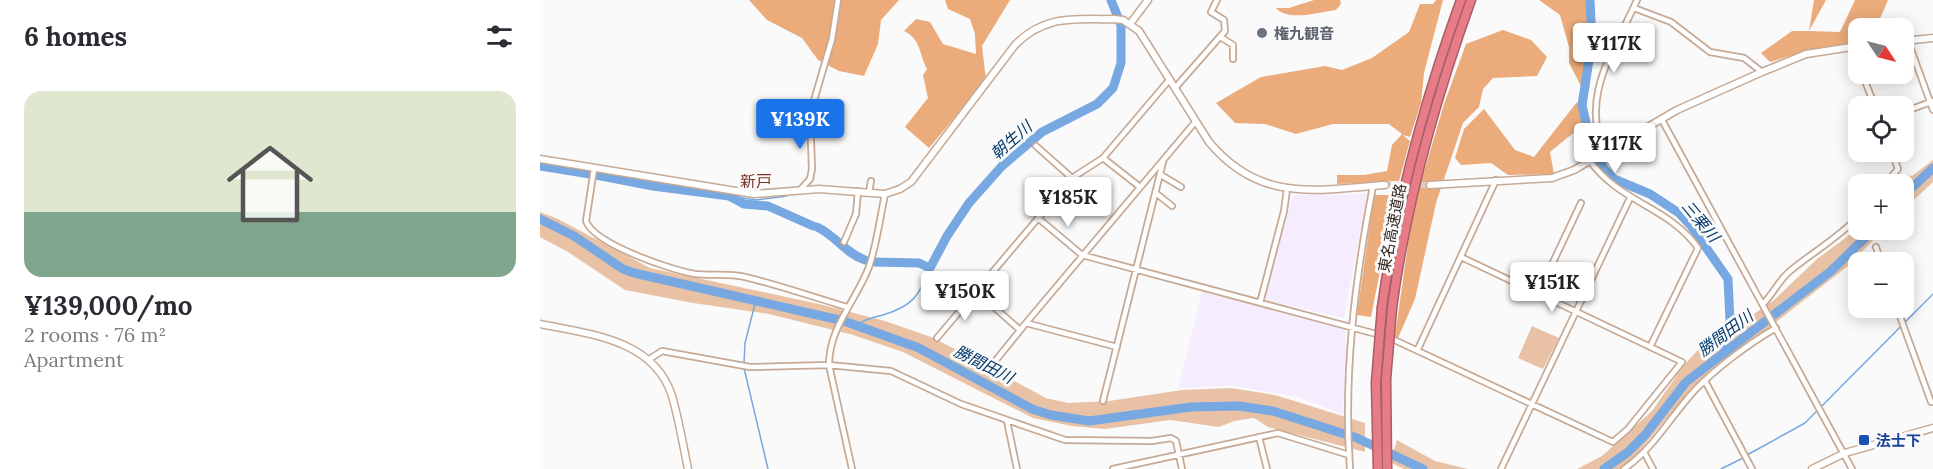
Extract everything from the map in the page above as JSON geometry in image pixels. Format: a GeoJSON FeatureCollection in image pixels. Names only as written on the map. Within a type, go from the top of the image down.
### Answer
{"type":"FeatureCollection","features":[{"type":"Feature","properties":{"kind":"highway","name":"東名高速道路"},"geometry":{"type":"LineString","coordinates":[[1378,469],[1376,383],[1401,201],[1415,145],[1461,0]]}},
{"type":"Feature","properties":{"kind":"highway","name":"東名高速道路"},"geometry":{"type":"LineString","coordinates":[[1387,469],[1385,400],[1387,308],[1422,154],[1439,92],[1471,0]]}},
{"type":"Feature","properties":{"kind":"street"},"geometry":{"type":"LineString","coordinates":[[800,190],[810,179],[812,167],[810,114],[827,55],[838,0]]}},
{"type":"Feature","properties":{"kind":"street"},"geometry":{"type":"LineString","coordinates":[[1130,24],[1148,0]]}},
{"type":"Feature","properties":{"kind":"street"},"geometry":{"type":"LineString","coordinates":[[1175,88],[1225,32],[1224,20],[1211,12],[1217,0]]}},
{"type":"Feature","properties":{"kind":"street"},"geometry":{"type":"LineString","coordinates":[[1604,153],[1598,139],[1594,115],[1597,89],[1601,75],[1637,0]]}},
{"type":"Feature","properties":{"kind":"street"},"geometry":{"type":"LineString","coordinates":[[1634,8],[1671,22],[1710,52],[1743,58],[1762,72]]}},
{"type":"Feature","properties":{"kind":"street"},"geometry":{"type":"LineString","coordinates":[[540,159],[754,194],[800,190],[885,194],[911,182],[1015,45],[1031,30],[1056,20],[1114,19],[1130,24],[1143,37],[1209,142],[1230,164],[1258,181],[1287,189],[1385,185]]}},
{"type":"Feature","properties":{"kind":"street"},"geometry":{"type":"LineString","coordinates":[[1222,38],[1233,45],[1233,59]]}},
{"type":"Feature","properties":{"kind":"street"},"geometry":{"type":"LineString","coordinates":[[1914,40],[1933,38]]}},
{"type":"Feature","properties":{"kind":"street"},"geometry":{"type":"LineString","coordinates":[[1430,185],[1552,177],[1590,161],[1662,120],[1762,72],[1806,54],[1848,48]]}},
{"type":"Feature","properties":{"kind":"street"},"geometry":{"type":"LineString","coordinates":[[1914,59],[1932,101],[1933,110]]}},
{"type":"Feature","properties":{"kind":"street"},"geometry":{"type":"LineString","coordinates":[[937,338],[1072,178],[1103,158],[1170,79]]}},
{"type":"Feature","properties":{"kind":"street"},"geometry":{"type":"LineString","coordinates":[[1914,108],[1932,101]]}},
{"type":"Feature","properties":{"kind":"street"},"geometry":{"type":"LineString","coordinates":[[1662,120],[1754,293],[1763,305],[1852,469]]}},
{"type":"Feature","properties":{"kind":"street"},"geometry":{"type":"LineString","coordinates":[[992,365],[1196,121]]}},
{"type":"Feature","properties":{"kind":"street"},"geometry":{"type":"LineString","coordinates":[[1036,146],[1072,178]]}},
{"type":"Feature","properties":{"kind":"street"},"geometry":{"type":"LineString","coordinates":[[1103,158],[1140,187]]}},
{"type":"Feature","properties":{"kind":"street"},"geometry":{"type":"LineString","coordinates":[[1103,401],[1164,159]]}},
{"type":"Feature","properties":{"kind":"street"},"geometry":{"type":"LineString","coordinates":[[1590,161],[1609,184],[1665,216],[1683,230],[1698,248],[1650,347]]}},
{"type":"Feature","properties":{"kind":"street"},"geometry":{"type":"LineString","coordinates":[[594,169],[586,221],[588,227],[613,244],[672,270],[697,274],[743,276],[847,307]]}},
{"type":"Feature","properties":{"kind":"street"},"geometry":{"type":"LineString","coordinates":[[1161,175],[1180,187]]}},
{"type":"Feature","properties":{"kind":"street"},"geometry":{"type":"LineString","coordinates":[[1418,349],[1496,180]]}},
{"type":"Feature","properties":{"kind":"street"},"geometry":{"type":"LineString","coordinates":[[869,192],[871,181]]}},
{"type":"Feature","properties":{"kind":"street"},"geometry":{"type":"LineString","coordinates":[[1350,469],[1348,424],[1351,327],[1373,186]]}},
{"type":"Feature","properties":{"kind":"street"},"geometry":{"type":"LineString","coordinates":[[1260,303],[1284,211],[1287,189]]}},
{"type":"Feature","properties":{"kind":"street"},"geometry":{"type":"LineString","coordinates":[[844,242],[856,214],[858,191]]}},
{"type":"Feature","properties":{"kind":"street"},"geometry":{"type":"LineString","coordinates":[[852,469],[829,365],[829,351],[834,333],[868,268],[885,194]]}},
{"type":"Feature","properties":{"kind":"street"},"geometry":{"type":"LineString","coordinates":[[1157,194],[1172,206]]}},
{"type":"Feature","properties":{"kind":"street"},"geometry":{"type":"LineString","coordinates":[[1501,469],[1630,198]]}},
{"type":"Feature","properties":{"kind":"street"},"geometry":{"type":"LineString","coordinates":[[1538,294],[1581,203]]}},
{"type":"Feature","properties":{"kind":"street"},"geometry":{"type":"LineString","coordinates":[[1038,218],[1082,255],[1394,338],[1613,442],[1628,429],[1682,362],[1461,257]]}},
{"type":"Feature","properties":{"kind":"street"},"geometry":{"type":"LineString","coordinates":[[1763,305],[1790,271],[1848,228]]}},
{"type":"Feature","properties":{"kind":"street"},"geometry":{"type":"LineString","coordinates":[[1876,247],[1878,252]]}},
{"type":"Feature","properties":{"kind":"street"},"geometry":{"type":"LineString","coordinates":[[976,291],[1020,330]]}},
{"type":"Feature","properties":{"kind":"street"},"geometry":{"type":"LineString","coordinates":[[1901,318],[1931,402],[1933,402]]}},
{"type":"Feature","properties":{"kind":"street"},"geometry":{"type":"LineString","coordinates":[[540,324],[625,344],[648,360],[659,372],[672,396],[688,469]]}},
{"type":"Feature","properties":{"kind":"street"},"geometry":{"type":"LineString","coordinates":[[1026,324],[1117,347]]}},
{"type":"Feature","properties":{"kind":"street"},"geometry":{"type":"LineString","coordinates":[[1624,469],[1644,452],[1705,381],[1775,327]]}},
{"type":"Feature","properties":{"kind":"street"},"geometry":{"type":"LineString","coordinates":[[648,360],[662,351],[750,367],[829,365],[891,371],[961,404],[1065,440],[1152,441],[1171,438],[1176,441],[1182,469]]}},
{"type":"Feature","properties":{"kind":"street"},"geometry":{"type":"LineString","coordinates":[[1705,381],[1752,469]]}},
{"type":"Feature","properties":{"kind":"street"},"geometry":{"type":"LineString","coordinates":[[1007,421],[1017,469]]}},
{"type":"Feature","properties":{"kind":"street"},"geometry":{"type":"LineString","coordinates":[[1812,469],[1845,453],[1933,428]]}},
{"type":"Feature","properties":{"kind":"street"},"geometry":{"type":"LineString","coordinates":[[1113,469],[1278,433],[1349,456]]}},
{"type":"Feature","properties":{"kind":"street"},"geometry":{"type":"LineString","coordinates":[[1259,437],[1267,469]]}},
{"type":"Feature","properties":{"kind":"street"},"geometry":{"type":"LineString","coordinates":[[1644,452],[1653,469]]}},
{"type":"Feature","properties":{"kind":"shaded area"},"geometry":{"type":"Polygon","coordinates":[[[749,0],[899,0],[881,20],[878,44],[864,76],[839,71],[818,60],[802,38],[767,20],[749,0]]]}},
{"type":"Feature","properties":{"kind":"shaded area"},"geometry":{"type":"Polygon","coordinates":[[[945,0],[1010,0],[982,46],[986,80],[929,148],[905,127],[928,98],[923,75],[927,69],[914,38],[904,31],[916,19],[930,22],[943,44],[976,54],[975,34],[970,19],[948,9],[945,0]]]}},
{"type":"Feature","properties":{"kind":"shaded area"},"geometry":{"type":"Polygon","coordinates":[[[1314,0],[1340,0],[1341,4],[1336,10],[1304,15],[1288,15],[1276,8],[1289,8],[1314,0]]]}},
{"type":"Feature","properties":{"kind":"shaded area"},"geometry":{"type":"Polygon","coordinates":[[[1436,0],[1443,0],[1424,73],[1421,103],[1410,137],[1403,135],[1410,141],[1399,181],[1337,184],[1337,175],[1364,175],[1387,171],[1392,145],[1402,134],[1389,124],[1333,124],[1296,134],[1265,124],[1235,123],[1216,103],[1261,77],[1325,66],[1342,70],[1372,58],[1409,32],[1420,4],[1433,4],[1436,0]]]}},
{"type":"Feature","properties":{"kind":"shaded area"},"geometry":{"type":"Polygon","coordinates":[[[1539,0],[1589,0],[1593,38],[1582,88],[1569,63],[1569,47],[1560,15],[1539,0]]]}},
{"type":"Feature","properties":{"kind":"shaded area"},"geometry":{"type":"Polygon","coordinates":[[[1814,0],[1826,0],[1809,31],[1814,0]]]}},
{"type":"Feature","properties":{"kind":"shaded area"},"geometry":{"type":"Polygon","coordinates":[[[1855,0],[1888,0],[1880,18],[1848,18],[1848,44],[1806,51],[1770,62],[1761,53],[1792,31],[1840,32],[1855,0]]]}},
{"type":"Feature","properties":{"kind":"shaded area"},"geometry":{"type":"Polygon","coordinates":[[[1503,30],[1531,40],[1547,57],[1537,76],[1493,78],[1483,89],[1479,107],[1463,123],[1436,203],[1415,299],[1398,338],[1395,336],[1413,209],[1444,104],[1466,44],[1503,30]]]}},
{"type":"Feature","properties":{"kind":"shaded area"},"geometry":{"type":"Polygon","coordinates":[[[1577,102],[1583,125],[1550,152],[1554,174],[1508,175],[1491,163],[1461,165],[1455,158],[1464,129],[1484,109],[1515,150],[1534,157],[1577,102]]]}},
{"type":"Feature","properties":{"kind":"shaded area"},"geometry":{"type":"Polygon","coordinates":[[[1933,160],[1933,182],[1914,200],[1914,174],[1933,160]]]}},
{"type":"Feature","properties":{"kind":"shaded area"},"geometry":{"type":"Polygon","coordinates":[[[1367,194],[1344,318],[1263,299],[1293,195],[1367,194]]]}},
{"type":"Feature","properties":{"kind":"shaded area"},"geometry":{"type":"Polygon","coordinates":[[[1374,195],[1395,195],[1371,317],[1357,315],[1374,195]]]}},
{"type":"Feature","properties":{"kind":"shaded area"},"geometry":{"type":"Polygon","coordinates":[[[540,212],[558,219],[650,268],[819,304],[885,321],[934,338],[1046,398],[1068,403],[1109,401],[1182,390],[1231,388],[1275,395],[1365,423],[1365,452],[1268,427],[1254,418],[1234,421],[1219,427],[1170,420],[1105,429],[1072,426],[1033,418],[903,352],[853,335],[769,314],[625,290],[568,252],[540,237],[540,212]]]}},
{"type":"Feature","properties":{"kind":"shaded area"},"geometry":{"type":"Polygon","coordinates":[[[1848,236],[1848,240],[1873,240],[1862,252],[1848,252],[1848,266],[1695,385],[1631,461],[1619,469],[1577,469],[1602,456],[1652,411],[1684,365],[1718,328],[1751,316],[1774,300],[1817,259],[1848,236]]]}},
{"type":"Feature","properties":{"kind":"shaded area"},"geometry":{"type":"Polygon","coordinates":[[[1202,292],[1343,328],[1346,332],[1343,414],[1295,396],[1234,386],[1178,388],[1202,292]]]}},
{"type":"Feature","properties":{"kind":"shaded area"},"geometry":{"type":"Polygon","coordinates":[[[1532,326],[1559,338],[1543,369],[1518,358],[1532,326]]]}},
{"type":"Feature","properties":{"kind":"shaded area"},"geometry":{"type":"Polygon","coordinates":[[[1397,440],[1435,461],[1468,469],[1404,469],[1390,462],[1397,440]]]}},
{"type":"Feature","properties":{"kind":"waterway","name":"朝生川"},"geometry":{"type":"LineString","coordinates":[[874,262],[919,263],[930,268],[947,236],[969,203],[1002,166],[1042,132],[1097,104],[1113,88],[1121,63],[1121,25],[1111,0]]}},
{"type":"Feature","properties":{"kind":"waterway","name":"三栗川"},"geometry":{"type":"LineString","coordinates":[[1590,0],[1592,41],[1582,105],[1591,144],[1604,169],[1614,179],[1650,194],[1679,213],[1691,226],[1728,279],[1730,321],[1723,354]]}},
{"type":"Feature","properties":{"kind":"waterway"},"geometry":{"type":"LineString","coordinates":[[809,151],[809,177]]}},
{"type":"Feature","properties":{"kind":"waterway","name":"朝生川"},"geometry":{"type":"LineString","coordinates":[[540,166],[590,174]]}},
{"type":"Feature","properties":{"kind":"waterway","name":"勝間田川"},"geometry":{"type":"LineString","coordinates":[[1914,186],[1933,168]]}},
{"type":"Feature","properties":{"kind":"waterway","name":"朝生川"},"geometry":{"type":"LineString","coordinates":[[596,175],[653,186],[729,196],[744,204],[768,206],[813,226]]}},
{"type":"Feature","properties":{"kind":"waterway"},"geometry":{"type":"LineString","coordinates":[[799,187],[804,183]]}},
{"type":"Feature","properties":{"kind":"waterway"},"geometry":{"type":"LineString","coordinates":[[729,196],[756,200],[787,196]]}},
{"type":"Feature","properties":{"kind":"waterway","name":"勝間田川"},"geometry":{"type":"LineString","coordinates":[[540,219],[574,236],[623,269],[844,321],[919,348],[1032,409],[1051,415],[1089,421],[1191,407],[1239,406],[1273,411],[1357,438],[1423,469]]}},
{"type":"Feature","properties":{"kind":"waterway","name":"朝生川"},"geometry":{"type":"LineString","coordinates":[[817,227],[865,260]]}},
{"type":"Feature","properties":{"kind":"waterway","name":"勝間田川"},"geometry":{"type":"LineString","coordinates":[[1604,469],[1628,452],[1645,435],[1686,382],[1831,271],[1863,240]]}},
{"type":"Feature","properties":{"kind":"waterway"},"geometry":{"type":"LineString","coordinates":[[857,325],[869,318],[893,312],[908,304],[918,293],[930,268]]}},
{"type":"Feature","properties":{"kind":"waterway"},"geometry":{"type":"LineString","coordinates":[[1747,455],[1805,423],[1933,294]]}},
{"type":"Feature","properties":{"kind":"waterway"},"geometry":{"type":"LineString","coordinates":[[744,363],[745,343],[756,300]]}},
{"type":"Feature","properties":{"kind":"waterway"},"geometry":{"type":"LineString","coordinates":[[744,368],[768,469]]}},
{"type":"Feature","properties":{"kind":"waterway"},"geometry":{"type":"LineString","coordinates":[[1721,469],[1743,458]]}},
{"type":"Feature","properties":{"kind":"tunnel"},"geometry":{"type":"LineString","coordinates":[[1385,185],[1430,185]]}},
{"type":"Feature","properties":{"kind":"place","name":"権九観音"},"geometry":{"type":"Point","coordinates":[1262,33]}},
{"type":"Feature","properties":{"kind":"place","name":"法士下"},"geometry":{"type":"Point","coordinates":[1864,440]}},
{"type":"Feature","properties":{"kind":"district","name":"新戸"},"geometry":{"type":"Point","coordinates":[756,181]}}]}
